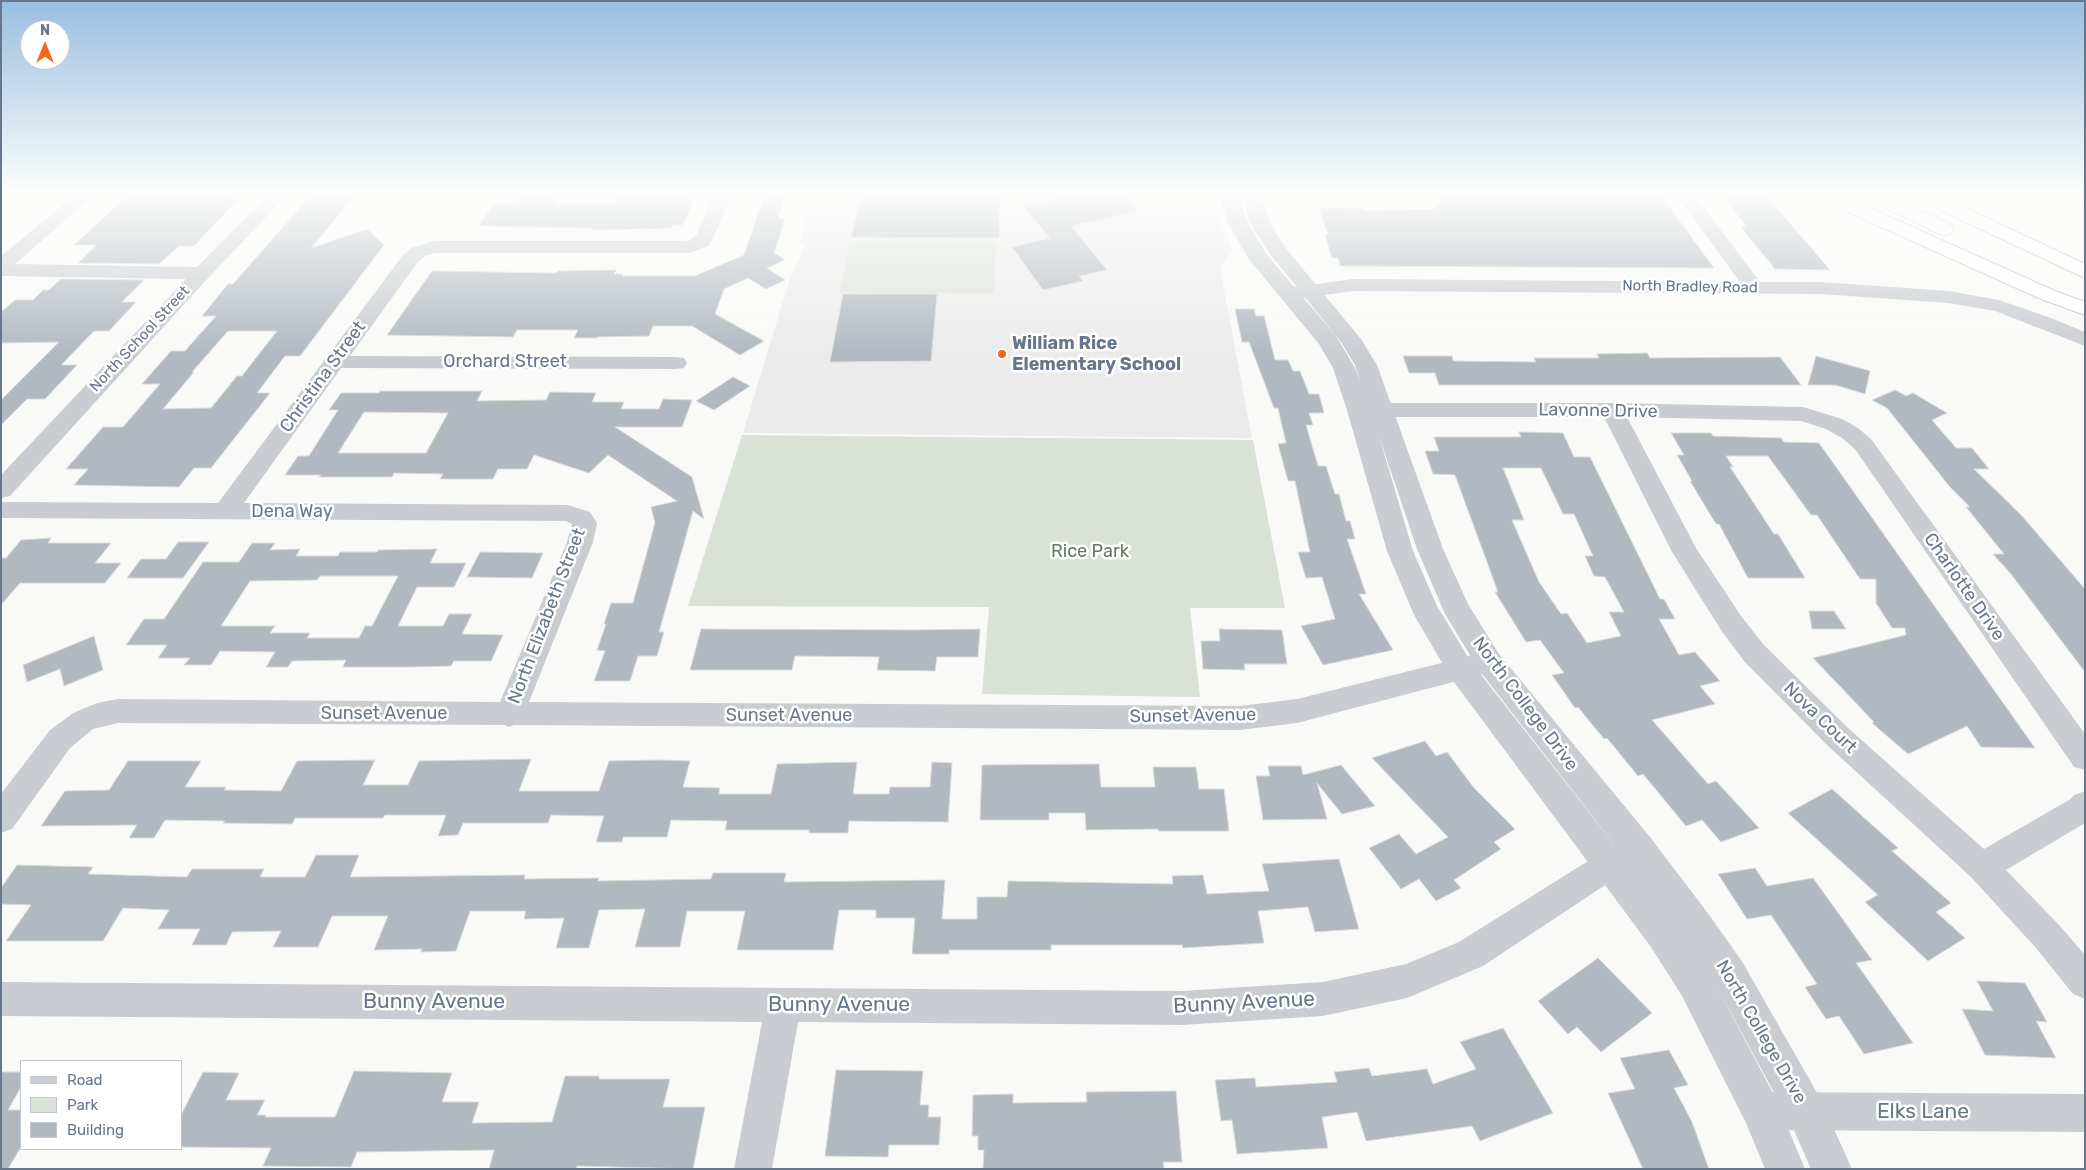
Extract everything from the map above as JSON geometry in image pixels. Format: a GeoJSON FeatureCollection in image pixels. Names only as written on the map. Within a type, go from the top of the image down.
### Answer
{"type":"FeatureCollection","features":[{"type":"Feature","properties":{"kind":"highway"},"geometry":{"type":"LineString","coordinates":[[1938,246],[2048,295],[2085,309]]}},
{"type":"Feature","properties":{"kind":"highway"},"geometry":{"type":"LineString","coordinates":[[1978,246],[2085,298]]}},
{"type":"Feature","properties":{"kind":"highway"},"geometry":{"type":"LineString","coordinates":[[2029,246],[2085,272]]}},
{"type":"Feature","properties":{"kind":"highway"},"geometry":{"type":"LineString","coordinates":[[2056,246],[2085,259]]}},
{"type":"Feature","properties":{"kind":"street"},"geometry":{"type":"LineString","coordinates":[[1,268],[27,246]]}},
{"type":"Feature","properties":{"kind":"street","name":"North School Street"},"geometry":{"type":"LineString","coordinates":[[1,490],[229,246]]}},
{"type":"Feature","properties":{"kind":"street","name":"Christina Street"},"geometry":{"type":"LineString","coordinates":[[224,512],[410,259],[418,252],[427,248],[676,248],[693,246]]}},
{"type":"Feature","properties":{"kind":"street","name":"North College Drive"},"geometry":{"type":"LineString","coordinates":[[1251,246],[1258,258],[1300,292],[1350,339],[1366,365],[1371,410],[1400,551],[1424,608],[1461,670],[1623,856],[1698,928],[1730,975],[1806,1112],[1832,1169]]}},
{"type":"Feature","properties":{"kind":"street","name":"North College Drive"},"geometry":{"type":"LineString","coordinates":[[1275,246],[1300,292]]}},
{"type":"Feature","properties":{"kind":"street"},"geometry":{"type":"LineString","coordinates":[[1724,246],[1755,288]]}},
{"type":"Feature","properties":{"kind":"street"},"geometry":{"type":"LineString","coordinates":[[1,268],[202,273]]}},
{"type":"Feature","properties":{"kind":"street","name":"North Bradley Road"},"geometry":{"type":"LineString","coordinates":[[1300,292],[1353,285],[1822,288],[1948,296],[1999,306],[2044,322],[2085,340]]}},
{"type":"Feature","properties":{"kind":"street","name":"Orchard Street"},"geometry":{"type":"LineString","coordinates":[[334,362],[676,363]]}},
{"type":"Feature","properties":{"kind":"street","name":"North College Drive"},"geometry":{"type":"LineString","coordinates":[[1371,410],[1455,607],[1489,662],[1623,856],[1664,935],[1694,983],[1761,1111],[1785,1169]]}},
{"type":"Feature","properties":{"kind":"street","name":"Lavonne Drive"},"geometry":{"type":"LineString","coordinates":[[1371,410],[1612,410],[1803,414],[1834,424]]}},
{"type":"Feature","properties":{"kind":"street","name":"Nova Court"},"geometry":{"type":"LineString","coordinates":[[1612,410],[1685,552],[1731,624],[1754,654],[1838,736],[1982,867],[2048,937],[2085,982]]}},
{"type":"Feature","properties":{"kind":"street","name":"Charlotte Drive"},"geometry":{"type":"LineString","coordinates":[[1834,424],[1850,433],[1863,444],[2085,758]]}},
{"type":"Feature","properties":{"kind":"street","name":"Dena Way"},"geometry":{"type":"LineString","coordinates":[[1,510],[568,514],[581,518]]}},
{"type":"Feature","properties":{"kind":"street","name":"North Elizabeth Street"},"geometry":{"type":"LineString","coordinates":[[509,715],[580,542],[585,523],[581,518]]}},
{"type":"Feature","properties":{"kind":"street","name":"Sunset Avenue"},"geometry":{"type":"LineString","coordinates":[[1,819],[60,739],[83,722],[97,715],[118,711],[509,715],[1240,718],[1297,711],[1489,662]]}},
{"type":"Feature","properties":{"kind":"street"},"geometry":{"type":"LineString","coordinates":[[1982,867],[2080,810],[2085,804]]}},
{"type":"Feature","properties":{"kind":"street","name":"Bunny Avenue"},"geometry":{"type":"LineString","coordinates":[[1,999],[1182,1008],[1323,999],[1406,981],[1470,954],[1623,856]]}},
{"type":"Feature","properties":{"kind":"street"},"geometry":{"type":"LineString","coordinates":[[753,1169],[783,1005]]}},
{"type":"Feature","properties":{"kind":"street","name":"Elks Lane"},"geometry":{"type":"LineString","coordinates":[[1761,1111],[2085,1113]]}},
{"type":"Feature","properties":{"kind":"shaded area","name":"William Rice Elementary School"},"geometry":{"type":"Polygon","coordinates":[[[805,246],[1231,246],[1233,250],[1220,269],[1252,438],[743,433],[791,275],[805,246]]]}},
{"type":"Feature","properties":{"kind":"green space"},"geometry":{"type":"Polygon","coordinates":[[[849,246],[996,246],[994,293],[840,292],[849,246]]]}},
{"type":"Feature","properties":{"kind":"green space","name":"Rice Park"},"geometry":{"type":"Polygon","coordinates":[[[742,435],[1253,440],[1285,608],[1190,608],[1200,697],[982,694],[989,607],[688,606],[742,435]]]}},
{"type":"Feature","properties":{"kind":"building"},"geometry":{"type":"Polygon","coordinates":[[[96,246],[194,246],[179,246],[159,264],[78,263],[96,246]]]}},
{"type":"Feature","properties":{"kind":"building"},"geometry":{"type":"Polygon","coordinates":[[[267,246],[313,246],[311,248],[318,246],[384,246],[300,356],[285,356],[257,393],[270,393],[211,468],[194,468],[179,487],[74,485],[88,469],[66,469],[103,427],[123,427],[160,384],[142,384],[171,351],[185,351],[216,316],[202,316],[228,284],[233,284],[267,246]],[[228,331],[163,409],[211,408],[237,376],[242,376],[277,331],[228,331]]]}},
{"type":"Feature","properties":{"kind":"building"},"geometry":{"type":"Polygon","coordinates":[[[747,246],[776,246],[774,253],[785,260],[767,268],[785,280],[766,289],[748,278],[724,289],[715,314],[764,341],[740,355],[692,326],[653,326],[649,336],[596,338],[574,338],[578,330],[517,330],[513,337],[387,335],[432,271],[556,273],[558,271],[616,270],[614,274],[623,274],[622,276],[695,276],[744,255],[747,246]]]}},
{"type":"Feature","properties":{"kind":"building"},"geometry":{"type":"Polygon","coordinates":[[[1087,246],[1107,270],[1079,276],[1083,281],[1043,290],[1012,247],[1087,246]]]}},
{"type":"Feature","properties":{"kind":"building"},"geometry":{"type":"Polygon","coordinates":[[[1328,246],[1698,246],[1714,268],[1340,266],[1338,258],[1332,258],[1328,246]]]}},
{"type":"Feature","properties":{"kind":"building"},"geometry":{"type":"Polygon","coordinates":[[[1756,246],[1809,246],[1830,270],[1775,269],[1756,246]]]}},
{"type":"Feature","properties":{"kind":"building"},"geometry":{"type":"Polygon","coordinates":[[[61,279],[144,280],[122,302],[136,302],[109,331],[94,331],[61,365],[77,365],[45,399],[27,399],[1,425],[1,400],[59,342],[1,343],[1,312],[15,300],[33,300],[43,290],[49,290],[61,279]]]}},
{"type":"Feature","properties":{"kind":"building"},"geometry":{"type":"Polygon","coordinates":[[[843,294],[937,294],[931,361],[830,362],[843,294]]]}},
{"type":"Feature","properties":{"kind":"building"},"geometry":{"type":"Polygon","coordinates":[[[1235,309],[1254,309],[1256,316],[1264,316],[1275,360],[1288,360],[1293,371],[1300,371],[1309,394],[1319,394],[1324,413],[1309,413],[1313,425],[1306,425],[1318,466],[1326,466],[1335,494],[1339,494],[1346,521],[1350,521],[1355,539],[1347,539],[1366,594],[1359,594],[1393,650],[1323,665],[1301,626],[1335,619],[1322,577],[1306,578],[1298,552],[1310,552],[1295,481],[1288,481],[1278,444],[1286,443],[1278,408],[1274,408],[1249,342],[1242,342],[1235,309]]]}},
{"type":"Feature","properties":{"kind":"building"},"geometry":{"type":"Polygon","coordinates":[[[1647,353],[1650,358],[1780,357],[1801,385],[1439,385],[1435,373],[1409,373],[1403,356],[1452,356],[1453,361],[1536,362],[1534,358],[1599,358],[1597,354],[1647,353]]]}},
{"type":"Feature","properties":{"kind":"building"},"geometry":{"type":"Polygon","coordinates":[[[1816,356],[1870,371],[1865,394],[1835,385],[1808,385],[1816,356]]]}},
{"type":"Feature","properties":{"kind":"building"},"geometry":{"type":"Polygon","coordinates":[[[733,377],[750,386],[714,410],[696,401],[733,377]]]}},
{"type":"Feature","properties":{"kind":"building"},"geometry":{"type":"Polygon","coordinates":[[[1895,390],[1906,396],[1913,393],[1947,413],[1932,420],[1956,448],[1972,448],[1989,469],[1974,469],[2022,516],[2085,589],[2085,672],[2011,574],[1993,554],[2004,554],[1966,507],[1970,507],[1950,487],[1887,408],[1872,400],[1895,390]]]}},
{"type":"Feature","properties":{"kind":"building"},"geometry":{"type":"Polygon","coordinates":[[[380,391],[482,391],[477,401],[546,400],[550,392],[596,393],[592,402],[624,402],[621,409],[659,409],[663,399],[692,400],[682,427],[615,427],[692,477],[704,519],[693,511],[659,632],[664,632],[657,656],[638,656],[630,681],[594,681],[605,651],[597,650],[611,603],[633,603],[655,523],[651,507],[677,501],[608,455],[589,473],[534,455],[527,469],[498,469],[493,479],[440,479],[443,474],[394,473],[392,477],[285,475],[298,456],[309,456],[338,410],[329,410],[341,393],[379,393],[380,391]],[[364,412],[338,453],[426,453],[448,413],[364,412]]]}},
{"type":"Feature","properties":{"kind":"building"},"geometry":{"type":"Polygon","coordinates":[[[1519,432],[1563,433],[1574,457],[1590,457],[1660,599],[1664,599],[1675,619],[1659,619],[1679,655],[1695,652],[1720,681],[1700,686],[1715,704],[1652,720],[1708,784],[1716,781],[1759,828],[1721,842],[1702,820],[1686,826],[1643,774],[1638,776],[1607,738],[1604,739],[1578,707],[1575,708],[1552,675],[1564,673],[1540,640],[1526,642],[1495,592],[1498,592],[1455,475],[1433,474],[1425,451],[1439,451],[1434,437],[1521,437],[1519,432]],[[1503,468],[1524,520],[1512,520],[1539,582],[1561,614],[1567,613],[1587,643],[1621,636],[1609,612],[1624,612],[1605,577],[1594,576],[1585,556],[1593,556],[1574,514],[1563,514],[1541,468],[1503,468]]]}},
{"type":"Feature","properties":{"kind":"building"},"geometry":{"type":"Polygon","coordinates":[[[1671,433],[1711,433],[1713,436],[1781,438],[1784,442],[1819,443],[2035,748],[1981,747],[1967,726],[1908,754],[1872,723],[1874,722],[1813,658],[1906,635],[1905,628],[1892,628],[1876,603],[1876,579],[1860,579],[1817,515],[1811,515],[1768,456],[1726,456],[1733,467],[1730,467],[1774,534],[1778,534],[1805,578],[1748,578],[1719,524],[1716,524],[1690,481],[1692,481],[1677,455],[1684,455],[1671,433]]]}},
{"type":"Feature","properties":{"kind":"building"},"geometry":{"type":"Polygon","coordinates":[[[51,538],[48,543],[111,543],[95,563],[121,563],[105,583],[20,583],[1,605],[1,558],[6,558],[21,540],[51,538]]]}},
{"type":"Feature","properties":{"kind":"building"},"geometry":{"type":"Polygon","coordinates":[[[178,542],[209,542],[183,578],[127,578],[141,559],[166,559],[178,542]]]}},
{"type":"Feature","properties":{"kind":"building"},"geometry":{"type":"Polygon","coordinates":[[[252,543],[275,543],[270,550],[300,549],[296,556],[338,556],[340,552],[437,549],[430,563],[466,563],[454,587],[417,587],[398,626],[443,626],[449,614],[472,614],[462,634],[503,635],[491,661],[454,661],[451,666],[343,667],[346,660],[292,661],[288,667],[266,667],[275,652],[220,651],[211,665],[184,665],[190,658],[158,658],[167,645],[126,645],[144,619],[164,619],[203,562],[239,562],[252,543]],[[320,576],[317,580],[250,581],[221,626],[275,626],[270,633],[310,633],[307,638],[359,638],[365,626],[372,626],[398,576],[320,576]]]}},
{"type":"Feature","properties":{"kind":"building"},"geometry":{"type":"Polygon","coordinates":[[[480,552],[543,553],[532,578],[467,577],[480,552]]]}},
{"type":"Feature","properties":{"kind":"building"},"geometry":{"type":"Polygon","coordinates":[[[1809,611],[1834,611],[1846,629],[1812,629],[1809,611]]]}},
{"type":"Feature","properties":{"kind":"building"},"geometry":{"type":"Polygon","coordinates":[[[701,629],[980,629],[978,657],[937,657],[935,671],[877,670],[879,657],[795,656],[792,670],[690,670],[701,629]]]}},
{"type":"Feature","properties":{"kind":"building"},"geometry":{"type":"Polygon","coordinates":[[[1219,629],[1282,630],[1287,664],[1244,664],[1245,670],[1203,669],[1201,641],[1220,641],[1219,629]]]}},
{"type":"Feature","properties":{"kind":"building"},"geometry":{"type":"Polygon","coordinates":[[[94,636],[103,670],[64,686],[60,669],[27,682],[23,665],[94,636]]]}},
{"type":"Feature","properties":{"kind":"building"},"geometry":{"type":"Polygon","coordinates":[[[1425,741],[1436,756],[1447,752],[1474,788],[1515,829],[1494,842],[1501,849],[1454,880],[1461,888],[1436,901],[1419,879],[1401,889],[1369,848],[1399,834],[1416,854],[1448,837],[1372,758],[1425,741]]]}},
{"type":"Feature","properties":{"kind":"building"},"geometry":{"type":"Polygon","coordinates":[[[531,759],[519,791],[599,791],[609,761],[659,760],[690,761],[683,787],[720,788],[719,794],[771,794],[777,764],[857,762],[853,794],[889,794],[890,787],[930,787],[932,762],[952,763],[948,822],[849,821],[848,833],[809,833],[809,830],[725,830],[727,821],[671,820],[667,837],[623,837],[622,842],[596,842],[604,816],[551,815],[548,823],[463,823],[458,835],[438,836],[446,815],[385,815],[383,818],[295,818],[292,824],[165,820],[154,838],[129,838],[137,825],[41,826],[65,791],[109,790],[128,761],[201,761],[185,787],[226,787],[224,790],[281,791],[297,761],[375,760],[363,785],[408,785],[419,761],[531,759]]]}},
{"type":"Feature","properties":{"kind":"building"},"geometry":{"type":"Polygon","coordinates":[[[1099,764],[1101,787],[1155,787],[1153,767],[1196,767],[1199,789],[1224,789],[1229,831],[1158,831],[1158,829],[1086,830],[1085,813],[1049,813],[1049,820],[980,820],[982,765],[1099,764]]]}},
{"type":"Feature","properties":{"kind":"building"},"geometry":{"type":"Polygon","coordinates":[[[1341,765],[1375,806],[1342,814],[1317,783],[1327,819],[1263,820],[1256,776],[1270,776],[1268,766],[1301,766],[1303,775],[1341,765]]]}},
{"type":"Feature","properties":{"kind":"building"},"geometry":{"type":"Polygon","coordinates":[[[1832,789],[1898,848],[1892,851],[1951,903],[1936,912],[1965,938],[1928,961],[1865,902],[1878,895],[1788,813],[1832,789]]]}},
{"type":"Feature","properties":{"kind":"building"},"geometry":{"type":"Polygon","coordinates":[[[316,855],[359,855],[350,877],[525,875],[524,879],[599,878],[598,881],[711,879],[713,873],[786,873],[784,882],[945,880],[942,919],[977,919],[977,897],[1007,897],[1008,881],[1173,884],[1172,876],[1203,875],[1207,894],[1269,891],[1262,864],[1339,859],[1359,929],[1315,932],[1308,907],[1258,911],[1264,943],[1183,948],[1182,945],[1051,945],[1051,950],[949,950],[949,954],[912,954],[915,918],[876,918],[876,910],[839,910],[833,950],[737,950],[745,911],[687,911],[680,947],[635,947],[645,909],[599,910],[589,948],[556,948],[564,918],[524,919],[526,911],[470,911],[456,951],[421,952],[422,949],[374,950],[388,916],[332,916],[318,947],[273,947],[281,931],[232,932],[226,945],[192,945],[200,929],[158,929],[169,910],[123,908],[103,941],[6,941],[31,905],[1,904],[1,888],[17,865],[93,867],[88,874],[187,877],[192,869],[264,869],[260,877],[305,877],[316,855]]]}},
{"type":"Feature","properties":{"kind":"building"},"geometry":{"type":"Polygon","coordinates":[[[1755,868],[1767,886],[1813,878],[1872,960],[1856,963],[1913,1043],[1864,1054],[1839,1016],[1826,1019],[1805,987],[1817,984],[1771,915],[1747,919],[1718,874],[1755,868]]]}},
{"type":"Feature","properties":{"kind":"building"},"geometry":{"type":"Polygon","coordinates":[[[1598,958],[1652,1013],[1601,1052],[1577,1027],[1568,1034],[1538,1001],[1598,958]]]}},
{"type":"Feature","properties":{"kind":"building"},"geometry":{"type":"Polygon","coordinates":[[[1977,981],[2025,983],[2047,1022],[2036,1021],[2056,1058],[1985,1055],[1962,1009],[1993,1011],[1977,981]]]}},
{"type":"Feature","properties":{"kind":"building"},"geometry":{"type":"Polygon","coordinates":[[[1503,1028],[1553,1113],[1480,1141],[1472,1126],[1366,1141],[1357,1112],[1322,1117],[1328,1148],[1237,1154],[1232,1120],[1221,1121],[1215,1080],[1255,1078],[1256,1087],[1337,1082],[1334,1072],[1369,1068],[1372,1076],[1427,1069],[1433,1084],[1476,1069],[1460,1042],[1503,1028]]]}},
{"type":"Feature","properties":{"kind":"building"},"geometry":{"type":"Polygon","coordinates":[[[1669,1050],[1688,1085],[1674,1088],[1692,1122],[1709,1169],[1643,1169],[1608,1093],[1635,1089],[1620,1058],[1669,1050]]]}},
{"type":"Feature","properties":{"kind":"building"},"geometry":{"type":"Polygon","coordinates":[[[836,1070],[923,1071],[920,1105],[929,1105],[928,1117],[941,1117],[939,1145],[889,1145],[888,1157],[825,1156],[836,1070]]]}},
{"type":"Feature","properties":{"kind":"building"},"geometry":{"type":"Polygon","coordinates":[[[354,1071],[452,1073],[442,1102],[479,1102],[472,1123],[552,1122],[565,1076],[599,1076],[599,1079],[670,1079],[663,1107],[705,1107],[693,1169],[577,1166],[576,1169],[489,1169],[494,1150],[357,1152],[351,1167],[263,1166],[271,1148],[182,1147],[182,1113],[203,1072],[239,1073],[226,1100],[265,1100],[257,1115],[266,1115],[265,1117],[335,1117],[354,1071]]]}},
{"type":"Feature","properties":{"kind":"building"},"geometry":{"type":"Polygon","coordinates":[[[1,1072],[20,1072],[20,1089],[8,1110],[20,1110],[20,1149],[8,1169],[1,1169],[1,1072]]]}},
{"type":"Feature","properties":{"kind":"building"},"geometry":{"type":"Polygon","coordinates":[[[1176,1091],[1182,1162],[1163,1162],[1164,1169],[983,1169],[984,1150],[978,1150],[978,1136],[972,1136],[973,1095],[1013,1094],[1013,1103],[1087,1102],[1086,1092],[1176,1091]]]}},
{"type":"Feature","properties":{"kind":"place","name":"William Rice Elementary School"},"geometry":{"type":"Point","coordinates":[1002,354]}}]}
